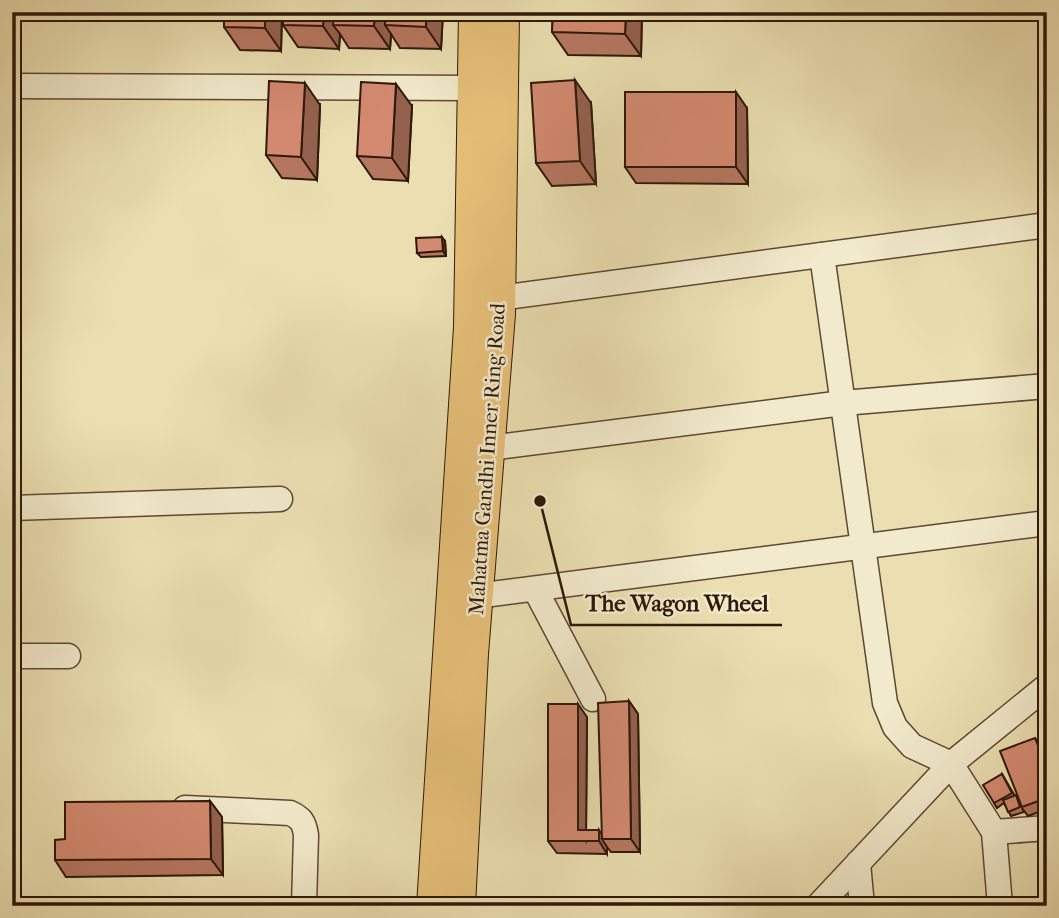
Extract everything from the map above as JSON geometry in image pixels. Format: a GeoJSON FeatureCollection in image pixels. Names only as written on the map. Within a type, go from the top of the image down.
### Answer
{"type":"FeatureCollection","features":[{"type":"Feature","properties":{"kind":"main road","name":"Mahatma Gandhi Inner Ring Road"},"geometry":{"type":"LineString","coordinates":[[433,906],[470,327],[475,12]]}},
{"type":"Feature","properties":{"kind":"main road","name":"Mahatma Gandhi Inner Ring Road"},"geometry":{"type":"LineString","coordinates":[[459,906],[477,596],[499,298],[503,12]]}},
{"type":"Feature","properties":{"kind":"street"},"geometry":{"type":"LineString","coordinates":[[12,86],[474,88]]}},
{"type":"Feature","properties":{"kind":"street"},"geometry":{"type":"LineString","coordinates":[[499,298],[1047,225]]}},
{"type":"Feature","properties":{"kind":"street"},"geometry":{"type":"LineString","coordinates":[[822,256],[885,703],[895,727],[912,746],[951,764],[994,832],[1000,906]]}},
{"type":"Feature","properties":{"kind":"street"},"geometry":{"type":"LineString","coordinates":[[489,448],[843,403],[1047,386]]}},
{"type":"Feature","properties":{"kind":"street"},"geometry":{"type":"LineString","coordinates":[[12,508],[279,499]]}},
{"type":"Feature","properties":{"kind":"street"},"geometry":{"type":"LineString","coordinates":[[477,596],[1047,523]]}},
{"type":"Feature","properties":{"kind":"street"},"geometry":{"type":"LineString","coordinates":[[535,589],[593,699]]}},
{"type":"Feature","properties":{"kind":"street"},"geometry":{"type":"LineString","coordinates":[[12,656],[68,656]]}},
{"type":"Feature","properties":{"kind":"street"},"geometry":{"type":"LineString","coordinates":[[818,906],[951,764],[1047,686]]}},
{"type":"Feature","properties":{"kind":"street"},"geometry":{"type":"LineString","coordinates":[[166,807],[289,813],[299,818],[304,824],[306,835],[304,906]]}},
{"type":"Feature","properties":{"kind":"street"},"geometry":{"type":"LineString","coordinates":[[994,832],[1047,828]]}},
{"type":"Feature","properties":{"kind":"street"},"geometry":{"type":"LineString","coordinates":[[858,863],[863,906]]}},
{"type":"Feature","properties":{"kind":"building"},"geometry":{"type":"Polygon","coordinates":[[[224,12],[265,12],[265,28],[224,27],[224,12]]]}},
{"type":"Feature","properties":{"kind":"building"},"geometry":{"type":"Polygon","coordinates":[[[283,12],[324,12],[323,26],[283,25],[283,12]]]}},
{"type":"Feature","properties":{"kind":"building"},"geometry":{"type":"Polygon","coordinates":[[[334,12],[375,12],[374,26],[333,25],[334,12]]]}},
{"type":"Feature","properties":{"kind":"building"},"geometry":{"type":"Polygon","coordinates":[[[385,12],[426,12],[426,27],[385,25],[385,12]]]}},
{"type":"Feature","properties":{"kind":"building"},"geometry":{"type":"Polygon","coordinates":[[[553,12],[626,12],[625,34],[552,32],[553,12]]]}},
{"type":"Feature","properties":{"kind":"building"},"geometry":{"type":"Polygon","coordinates":[[[575,80],[580,161],[536,163],[531,83],[575,80]]]}},
{"type":"Feature","properties":{"kind":"building"},"geometry":{"type":"Polygon","coordinates":[[[269,81],[305,83],[301,157],[266,155],[269,81]]]}},
{"type":"Feature","properties":{"kind":"building"},"geometry":{"type":"Polygon","coordinates":[[[361,82],[396,84],[392,158],[357,156],[361,82]]]}},
{"type":"Feature","properties":{"kind":"building"},"geometry":{"type":"Polygon","coordinates":[[[625,92],[736,92],[736,167],[625,167],[625,92]]]}},
{"type":"Feature","properties":{"kind":"building"},"geometry":{"type":"Polygon","coordinates":[[[442,237],[443,251],[417,253],[416,238],[442,237]]]}},
{"type":"Feature","properties":{"kind":"building"},"geometry":{"type":"Polygon","coordinates":[[[629,701],[631,839],[602,839],[598,703],[629,701]]]}},
{"type":"Feature","properties":{"kind":"building"},"geometry":{"type":"Polygon","coordinates":[[[548,704],[578,704],[578,830],[599,830],[599,841],[548,841],[548,704]]]}},
{"type":"Feature","properties":{"kind":"building"},"geometry":{"type":"Polygon","coordinates":[[[1035,738],[1047,768],[1047,798],[1022,807],[1000,751],[1035,738]]]}},
{"type":"Feature","properties":{"kind":"building"},"geometry":{"type":"Polygon","coordinates":[[[1002,774],[1012,793],[994,803],[983,785],[1002,774]]]}},
{"type":"Feature","properties":{"kind":"building"},"geometry":{"type":"Polygon","coordinates":[[[1016,795],[1020,807],[1008,812],[1003,800],[1016,795]]]}},
{"type":"Feature","properties":{"kind":"building"},"geometry":{"type":"Polygon","coordinates":[[[210,801],[211,859],[55,860],[55,840],[65,839],[65,802],[210,801]]]}},
{"type":"Feature","properties":{"kind":"place","name":"The Wagon Wheel"},"geometry":{"type":"Point","coordinates":[540,501]}}]}
